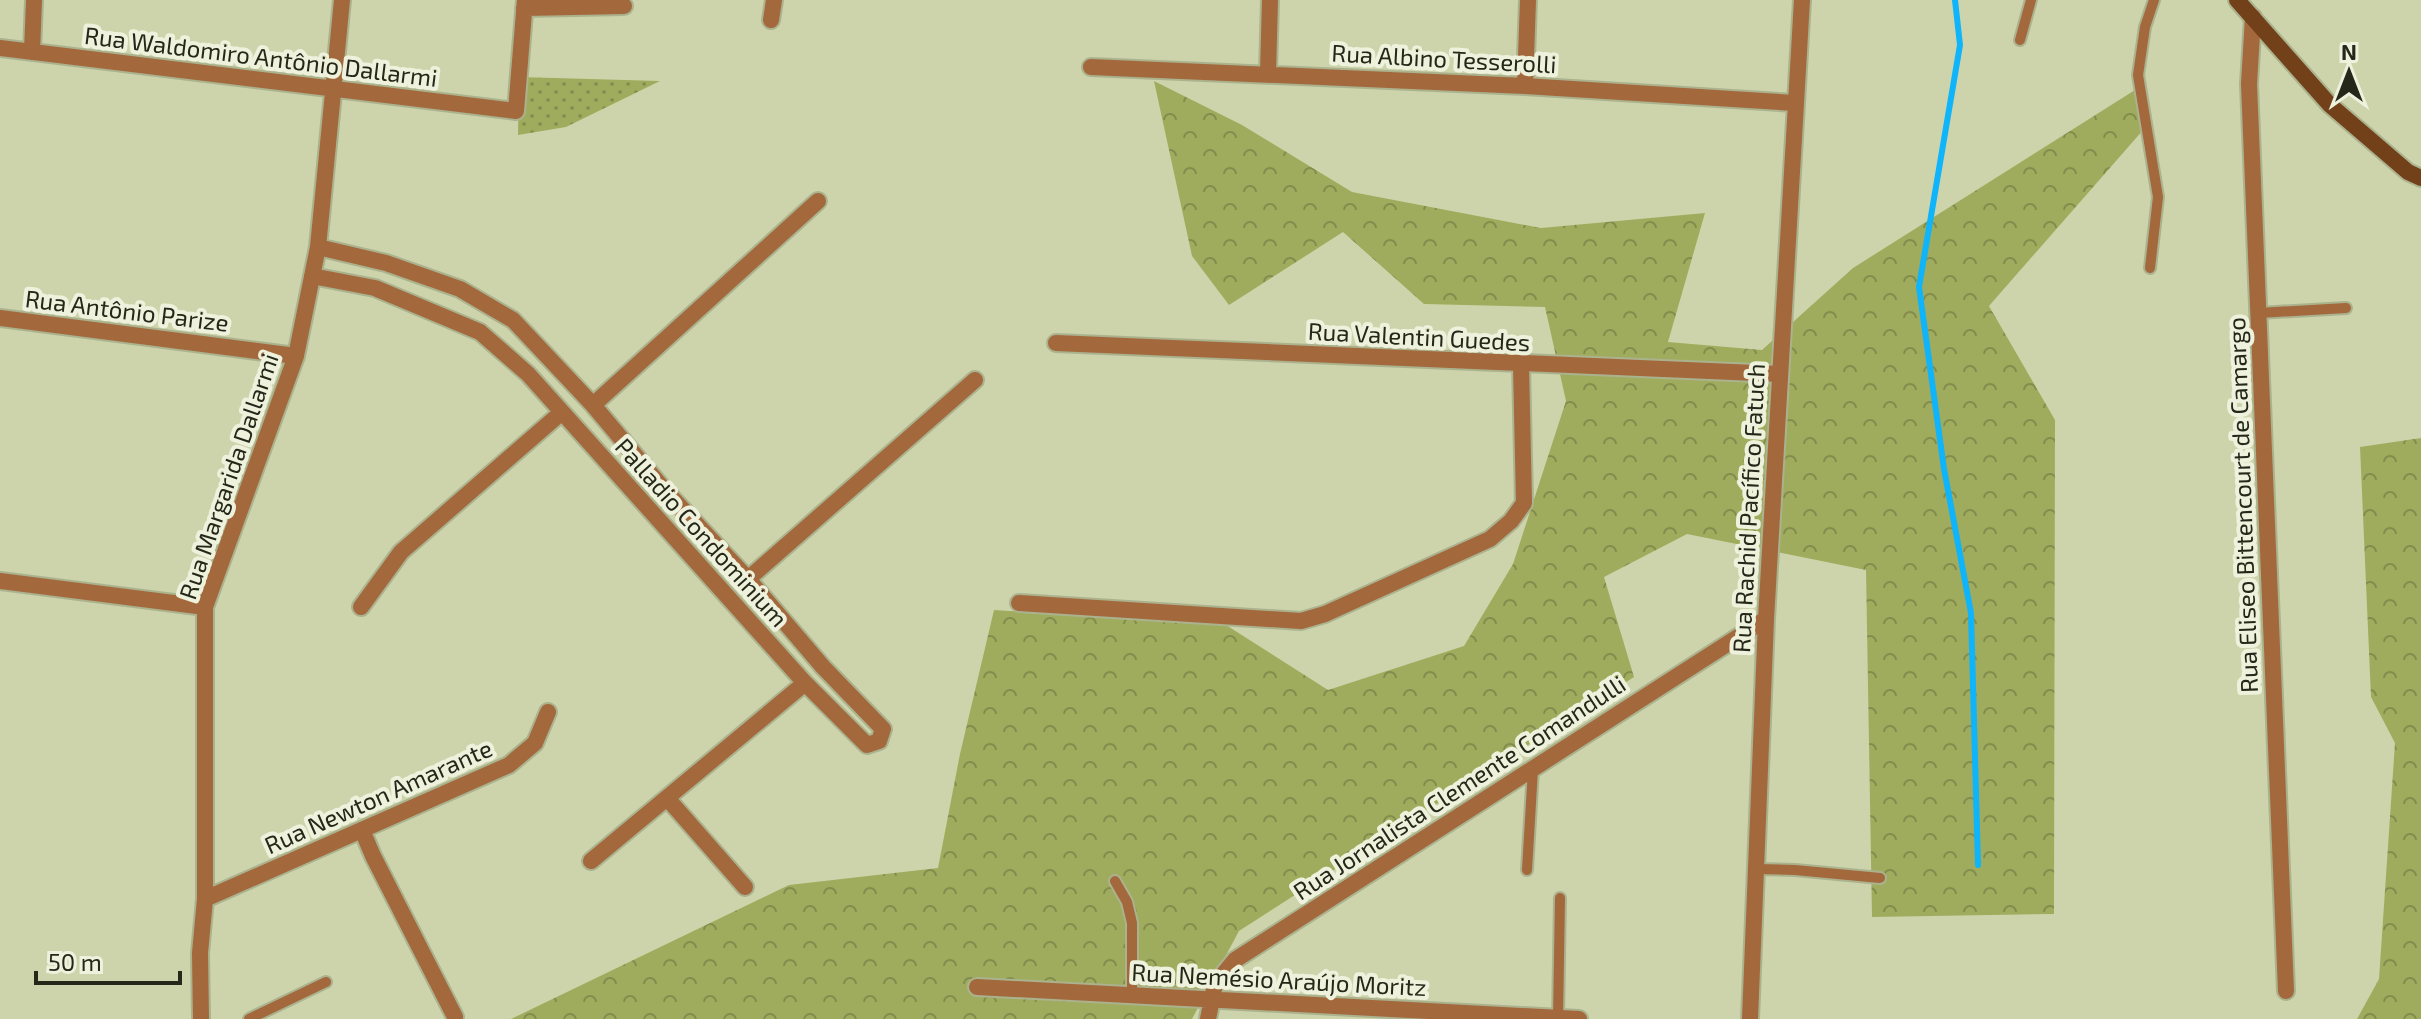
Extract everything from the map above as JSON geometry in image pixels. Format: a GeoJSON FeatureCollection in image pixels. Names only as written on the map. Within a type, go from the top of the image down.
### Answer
{"type":"FeatureCollection","features":[{"type":"Feature","properties":{"kind":"main road"},"geometry":{"type":"LineString","coordinates":[[2237,0],[2330,105],[2408,172],[2421,178]]}},
{"type":"Feature","properties":{"kind":"street"},"geometry":{"type":"LineString","coordinates":[[32,52],[34,0]]}},
{"type":"Feature","properties":{"kind":"street","name":"Rua Margarida Dallarmi"},"geometry":{"type":"LineString","coordinates":[[201,1019],[200,953],[205,899],[205,607],[296,356],[318,247],[342,0]]}},
{"type":"Feature","properties":{"kind":"street"},"geometry":{"type":"LineString","coordinates":[[771,20],[774,0]]}},
{"type":"Feature","properties":{"kind":"street"},"geometry":{"type":"LineString","coordinates":[[1268,74],[1270,0]]}},
{"type":"Feature","properties":{"kind":"street"},"geometry":{"type":"LineString","coordinates":[[1525,86],[1528,0]]}},
{"type":"Feature","properties":{"kind":"street","name":"Rua Rachid Pacífico Fatuch"},"geometry":{"type":"LineString","coordinates":[[1750,1019],[1766,619],[1802,0]]}},
{"type":"Feature","properties":{"kind":"street"},"geometry":{"type":"LineString","coordinates":[[525,4],[624,6]]}},
{"type":"Feature","properties":{"kind":"street","name":"Rua Waldomiro Antônio Dallarmi"},"geometry":{"type":"LineString","coordinates":[[0,48],[516,111],[525,4]]}},
{"type":"Feature","properties":{"kind":"street","name":"Rua Eliseo Bittencourt de Camargo"},"geometry":{"type":"LineString","coordinates":[[2253,17],[2249,84],[2286,991]]}},
{"type":"Feature","properties":{"kind":"street","name":"Rua Albino Tesserolli"},"geometry":{"type":"LineString","coordinates":[[1091,67],[1525,86],[1795,103]]}},
{"type":"Feature","properties":{"kind":"street"},"geometry":{"type":"LineString","coordinates":[[593,405],[818,201]]}},
{"type":"Feature","properties":{"kind":"street","name":"Palladio Condominium"},"geometry":{"type":"LineString","coordinates":[[312,276],[375,288],[480,332],[528,374],[805,683],[867,745],[879,741],[883,729],[823,667],[593,405],[513,320],[460,289],[386,263],[318,247]]}},
{"type":"Feature","properties":{"kind":"street"},"geometry":{"type":"LineString","coordinates":[[416,304],[426,277]]}},
{"type":"Feature","properties":{"kind":"street","name":"Rua Antônio Parize"},"geometry":{"type":"LineString","coordinates":[[0,318],[296,356]]}},
{"type":"Feature","properties":{"kind":"street","name":"Rua Valentin Guedes"},"geometry":{"type":"LineString","coordinates":[[1056,343],[1779,374]]}},
{"type":"Feature","properties":{"kind":"street"},"geometry":{"type":"LineString","coordinates":[[1019,603],[1301,621],[1325,614],[1490,539],[1511,521],[1524,503],[1521,365]]}},
{"type":"Feature","properties":{"kind":"street","name":"Palladio Condominium"},"geometry":{"type":"LineString","coordinates":[[748,579],[975,380]]}},
{"type":"Feature","properties":{"kind":"street"},"geometry":{"type":"LineString","coordinates":[[361,607],[401,552],[562,412]]}},
{"type":"Feature","properties":{"kind":"street"},"geometry":{"type":"LineString","coordinates":[[644,503],[661,486]]}},
{"type":"Feature","properties":{"kind":"street"},"geometry":{"type":"LineString","coordinates":[[0,581],[205,607]]}},
{"type":"Feature","properties":{"kind":"street","name":"Rua Jornalista Clemente Comandulli"},"geometry":{"type":"LineString","coordinates":[[1208,1019],[1215,984],[1235,960],[1766,619]]}},
{"type":"Feature","properties":{"kind":"street"},"geometry":{"type":"LineString","coordinates":[[591,861],[805,683]]}},
{"type":"Feature","properties":{"kind":"street","name":"Rua Newton Amarante"},"geometry":{"type":"LineString","coordinates":[[205,899],[509,765],[535,743],[548,712]]}},
{"type":"Feature","properties":{"kind":"street"},"geometry":{"type":"LineString","coordinates":[[667,798],[745,887]]}},
{"type":"Feature","properties":{"kind":"street"},"geometry":{"type":"LineString","coordinates":[[362,830],[455,1017]]}},
{"type":"Feature","properties":{"kind":"street","name":"Rua Nemésio Araújo Moritz"},"geometry":{"type":"LineString","coordinates":[[977,987],[1579,1019]]}},
{"type":"Feature","properties":{"kind":"lane"},"geometry":{"type":"LineString","coordinates":[[2020,40],[2031,0]]}},
{"type":"Feature","properties":{"kind":"lane"},"geometry":{"type":"LineString","coordinates":[[2150,268],[2158,197],[2138,75],[2145,27],[2154,0]]}},
{"type":"Feature","properties":{"kind":"lane"},"geometry":{"type":"LineString","coordinates":[[2258,313],[2346,308]]}},
{"type":"Feature","properties":{"kind":"lane"},"geometry":{"type":"LineString","coordinates":[[1527,870],[1533,769]]}},
{"type":"Feature","properties":{"kind":"lane"},"geometry":{"type":"LineString","coordinates":[[1757,869],[1880,878]]}},
{"type":"Feature","properties":{"kind":"lane"},"geometry":{"type":"LineString","coordinates":[[1115,881],[1127,902],[1132,923],[1132,995]]}},
{"type":"Feature","properties":{"kind":"lane"},"geometry":{"type":"LineString","coordinates":[[1558,1018],[1560,898]]}},
{"type":"Feature","properties":{"kind":"lane"},"geometry":{"type":"LineString","coordinates":[[249,1019],[326,982]]}},
{"type":"Feature","properties":{"kind":"green space"},"geometry":{"type":"Polygon","coordinates":[[[519,77],[660,81],[566,127],[518,135],[519,77]]]}},
{"type":"Feature","properties":{"kind":"green space"},"geometry":{"type":"Polygon","coordinates":[[[1154,81],[1242,125],[1352,192],[1541,228],[1705,213],[1668,342],[1762,350],[1853,268],[2135,90],[2144,129],[1989,306],[2055,420],[2054,914],[1872,917],[1866,570],[1687,534],[1604,577],[1634,677],[1239,931],[1192,1019],[511,1019],[789,885],[938,868],[960,754],[994,610],[1226,625],[1328,690],[1464,646],[1513,564],[1566,401],[1545,307],[1424,304],[1343,232],[1229,305],[1192,256],[1154,81]]]}},
{"type":"Feature","properties":{"kind":"green space"},"geometry":{"type":"Polygon","coordinates":[[[2421,438],[2421,1019],[2357,1019],[2379,979],[2395,743],[2371,697],[2360,447],[2421,438]]]}},
{"type":"Feature","properties":{"kind":"waterway"},"geometry":{"type":"LineString","coordinates":[[1955,0],[1960,45],[1919,287],[1944,469],[1971,613],[1978,865]]}}]}
